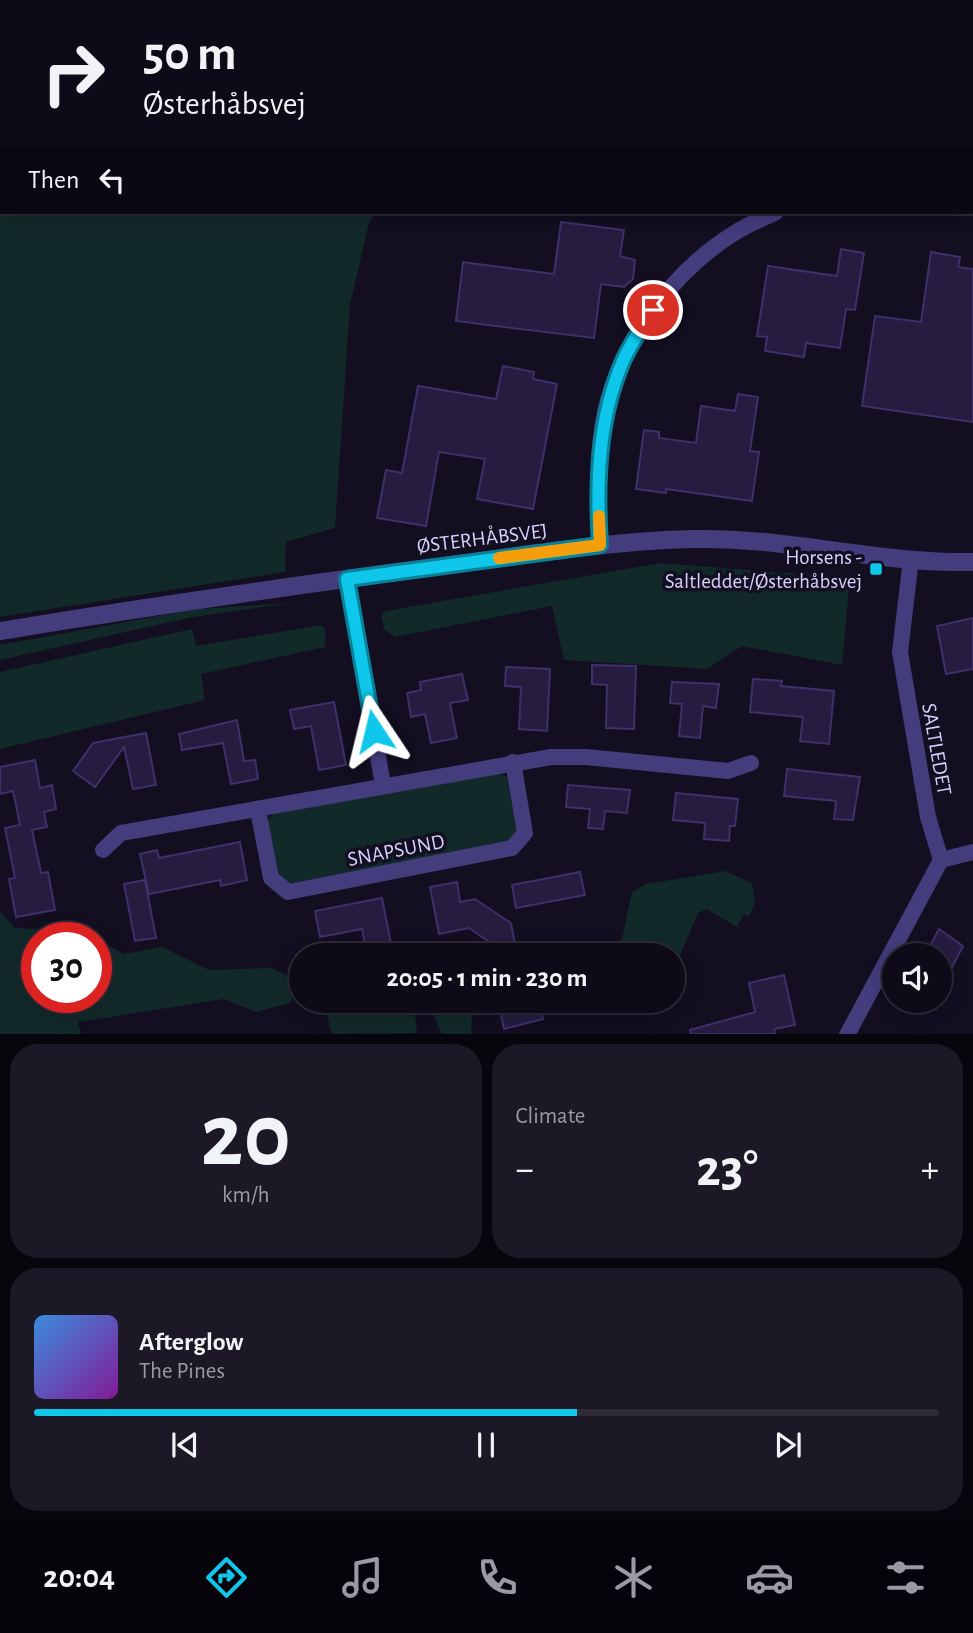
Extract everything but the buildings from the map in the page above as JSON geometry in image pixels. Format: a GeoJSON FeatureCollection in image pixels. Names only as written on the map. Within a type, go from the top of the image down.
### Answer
{"type":"FeatureCollection","features":[{"type":"Feature","properties":{"kind":"street"},"geometry":{"type":"LineString","coordinates":[[600,545],[599,470],[605,412],[624,359],[653,310],[689,269],[733,234],[772,214]]}},
{"type":"Feature","properties":{"kind":"street","name":"ØSTERHÅBSVEJ"},"geometry":{"type":"LineString","coordinates":[[0,631],[246,591],[600,545],[694,539],[738,541],[911,559],[973,562]]}},
{"type":"Feature","properties":{"kind":"street","name":"SALTLEDET"},"geometry":{"type":"LineString","coordinates":[[911,559],[900,652],[928,817],[941,860]]}},
{"type":"Feature","properties":{"kind":"street"},"geometry":{"type":"LineString","coordinates":[[347,579],[383,785]]}},
{"type":"Feature","properties":{"kind":"street"},"geometry":{"type":"LineString","coordinates":[[103,850],[121,833],[513,762],[586,757],[728,771],[751,763]]}},
{"type":"Feature","properties":{"kind":"street","name":"SNAPSUND"},"geometry":{"type":"LineString","coordinates":[[258,810],[271,878],[288,892],[397,872],[512,848],[525,833],[513,762]]}},
{"type":"Feature","properties":{"kind":"street"},"geometry":{"type":"LineString","coordinates":[[847,1034],[941,860],[973,852]]}},
{"type":"Feature","properties":{"kind":"green space"},"geometry":{"type":"Polygon","coordinates":[[[0,214],[376,214],[369,223],[350,305],[335,528],[286,542],[285,572],[0,617],[0,214]]]}},
{"type":"Feature","properties":{"kind":"green space"},"geometry":{"type":"Polygon","coordinates":[[[661,563],[850,578],[842,665],[742,646],[707,669],[564,660],[552,606],[395,637],[384,629],[381,615],[385,611],[661,563]]]}},
{"type":"Feature","properties":{"kind":"green space"},"geometry":{"type":"Polygon","coordinates":[[[291,603],[193,617],[0,660],[0,645],[196,609],[291,603]]]}},
{"type":"Feature","properties":{"kind":"green space"},"geometry":{"type":"Polygon","coordinates":[[[321,625],[325,628],[325,647],[201,674],[205,700],[0,749],[0,672],[192,629],[196,646],[321,625]]]}},
{"type":"Feature","properties":{"kind":"green space"},"geometry":{"type":"Polygon","coordinates":[[[496,772],[507,777],[517,834],[512,842],[285,884],[276,878],[266,823],[273,813],[496,772]]]}},
{"type":"Feature","properties":{"kind":"green space"},"geometry":{"type":"Polygon","coordinates":[[[725,871],[752,883],[755,903],[749,917],[744,914],[737,927],[707,909],[698,913],[685,943],[618,943],[622,939],[632,892],[646,884],[725,871]]]}},
{"type":"Feature","properties":{"kind":"green space"},"geometry":{"type":"Polygon","coordinates":[[[0,911],[15,928],[21,928],[21,1013],[112,1013],[112,948],[124,954],[162,947],[209,970],[271,968],[289,976],[289,1003],[256,1012],[224,999],[78,1022],[81,1034],[0,1034],[0,911]]]}},
{"type":"Feature","properties":{"kind":"green space"},"geometry":{"type":"Polygon","coordinates":[[[326,1013],[415,1013],[417,1033],[332,1034],[326,1013]]]}},
{"type":"Feature","properties":{"kind":"green space"},"geometry":{"type":"Polygon","coordinates":[[[435,1013],[483,1013],[472,1016],[471,1034],[442,1034],[435,1013]]]}},
{"type":"Feature","properties":{"kind":"slow traffic"},"geometry":{"type":"LineString","coordinates":[[499,558],[600,545],[599,516]]}},
{"type":"Feature","properties":{"kind":"place","name":"Horsens - Saltleddet/Østerhåbsvej"},"geometry":{"type":"Point","coordinates":[876,569]}},
{"type":"Feature","properties":{"kind":"route"},"geometry":{"type":"LineString","coordinates":[[374,731],[347,579],[600,545],[599,470],[605,412],[624,359],[653,310]]}}]}
